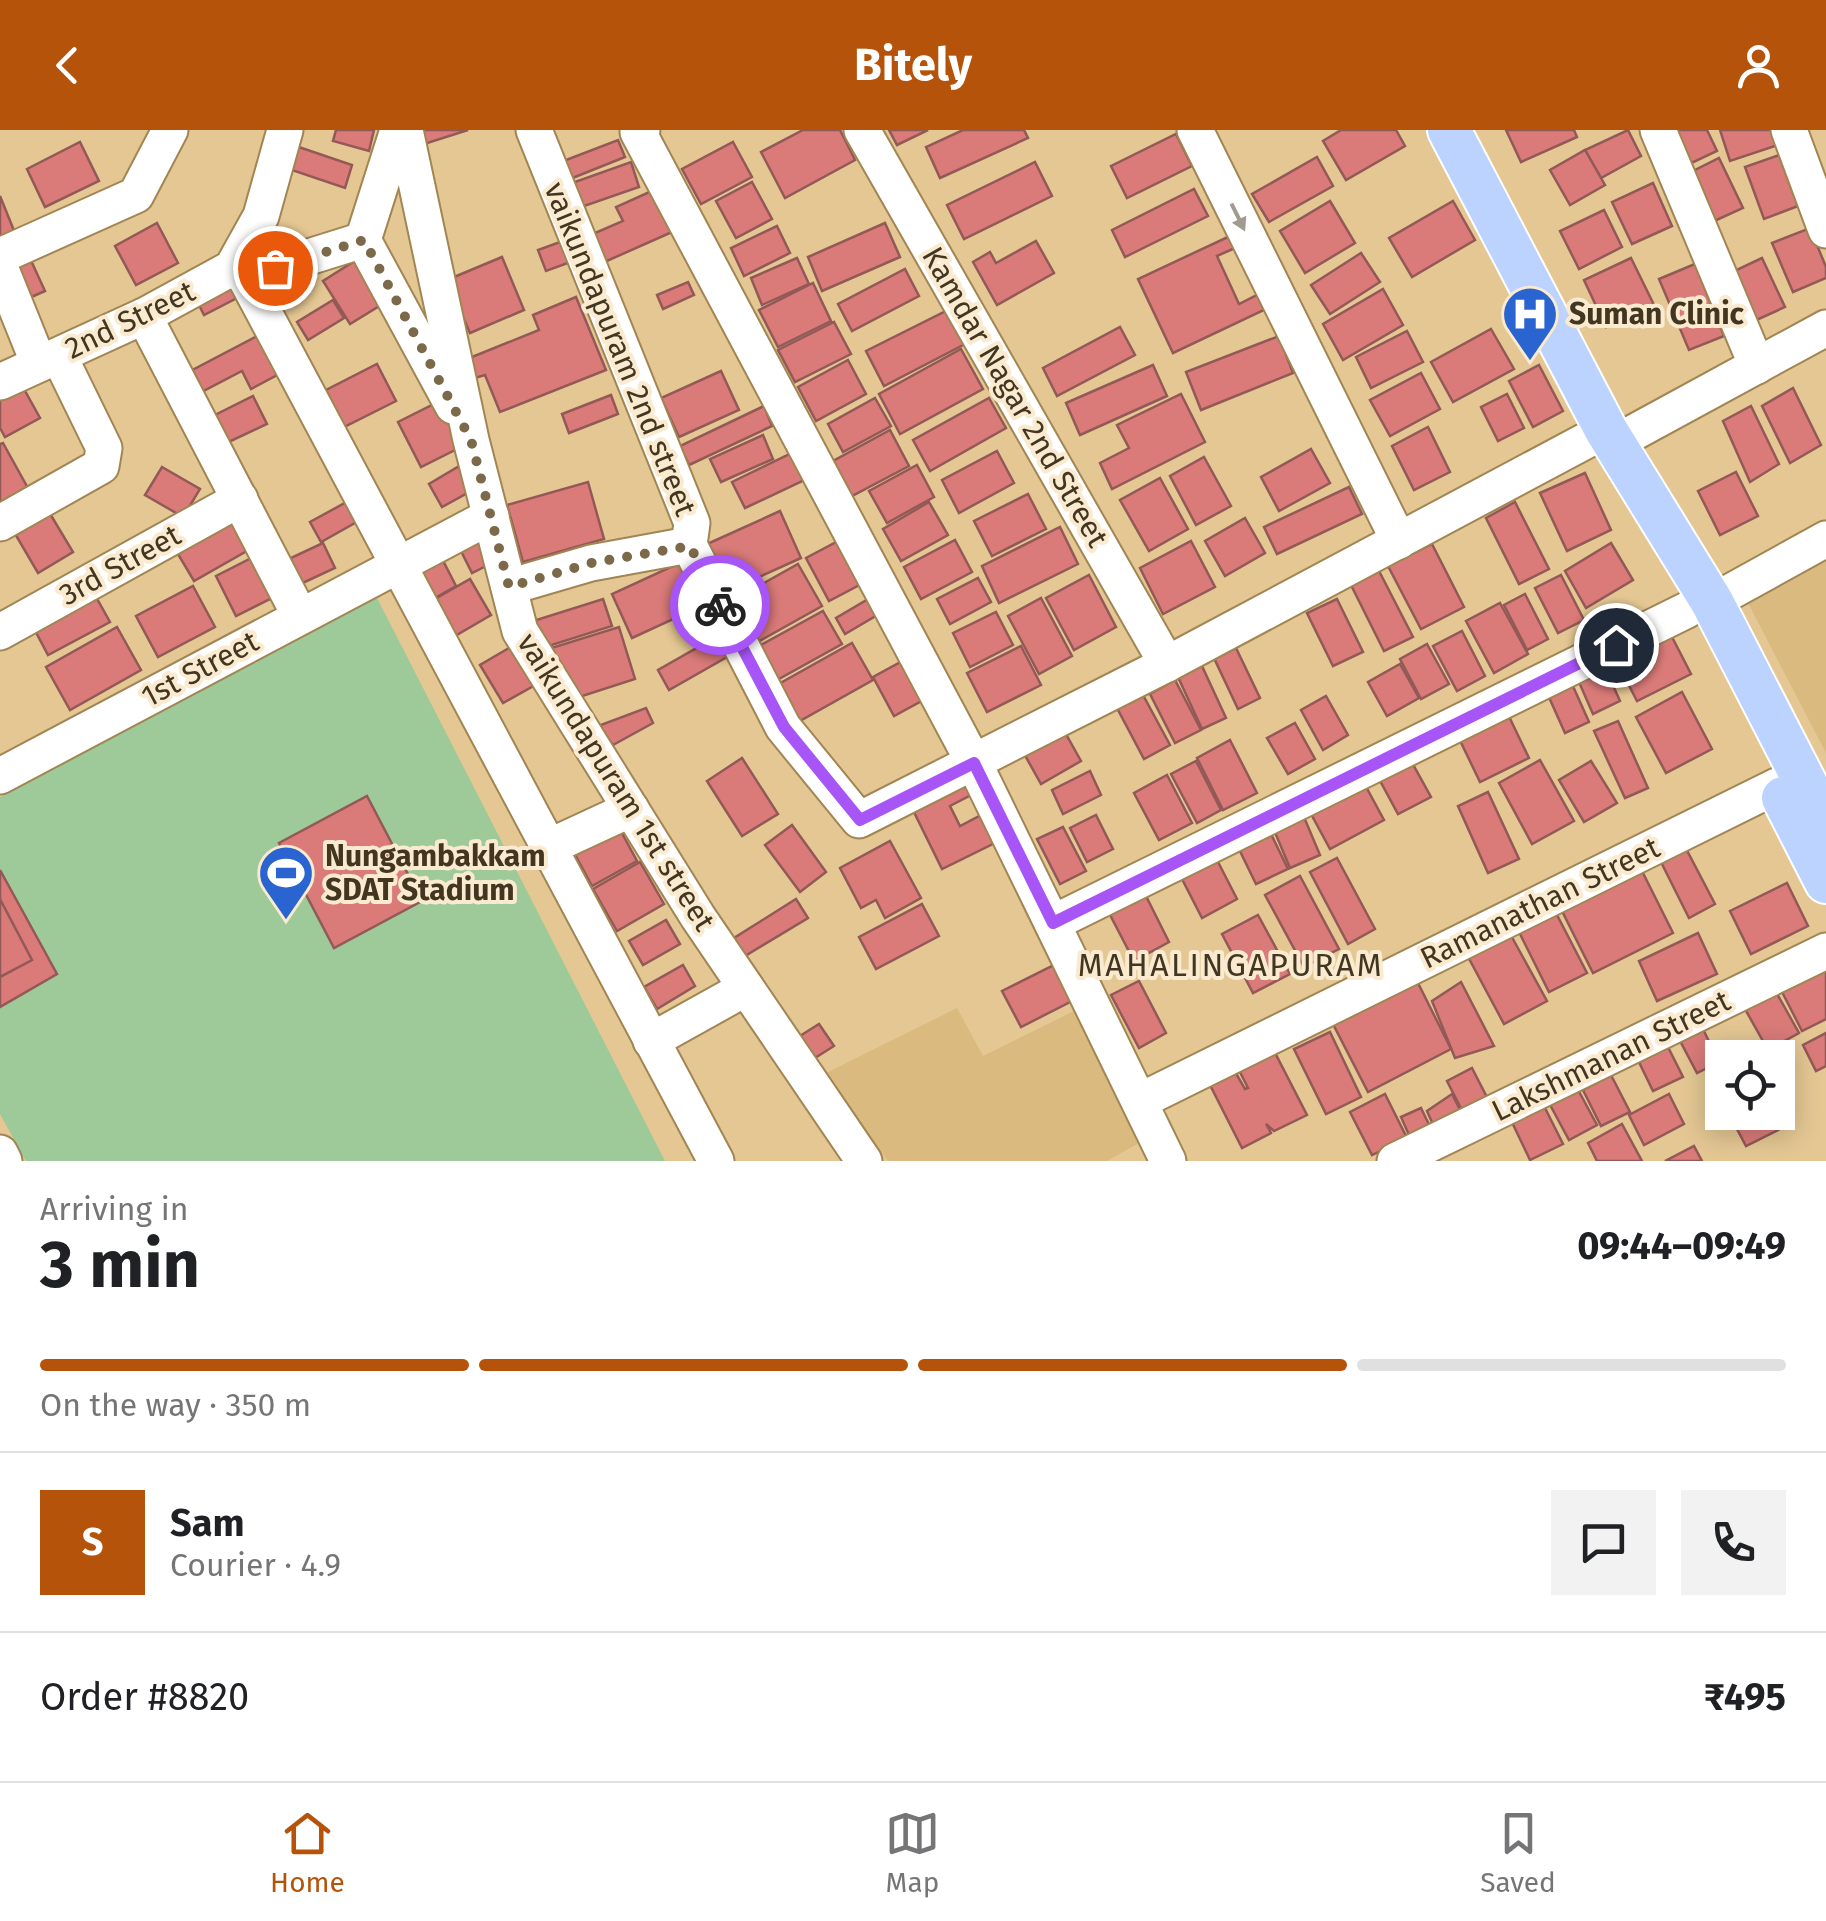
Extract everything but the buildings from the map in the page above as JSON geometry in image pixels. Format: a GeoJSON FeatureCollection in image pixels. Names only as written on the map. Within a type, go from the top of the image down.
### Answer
{"type":"FeatureCollection","features":[{"type":"Feature","properties":{"kind":"main road"},"geometry":{"type":"LineString","coordinates":[[1425,130],[1518,300],[1555,328]]}},
{"type":"Feature","properties":{"kind":"main road"},"geometry":{"type":"LineString","coordinates":[[1450,130],[1555,328],[1619,436]]}},
{"type":"Feature","properties":{"kind":"main road"},"geometry":{"type":"LineString","coordinates":[[1479,130],[1700,606],[1809,811],[1826,882]]}},
{"type":"Feature","properties":{"kind":"street"},"geometry":{"type":"LineString","coordinates":[[0,256],[72,227],[136,195],[170,130]]}},
{"type":"Feature","properties":{"kind":"street","name":"2nd Street"},"geometry":{"type":"LineString","coordinates":[[0,382],[239,272],[261,216],[285,130]]}},
{"type":"Feature","properties":{"kind":"street"},"geometry":{"type":"LineString","coordinates":[[402,130],[364,240],[471,440]]}},
{"type":"Feature","properties":{"kind":"street","name":"vaikundapuram 1st street"},"geometry":{"type":"LineString","coordinates":[[402,130],[471,440],[520,631],[746,988],[864,1161]]}},
{"type":"Feature","properties":{"kind":"street","name":"vaikundapuram 2nd street"},"geometry":{"type":"LineString","coordinates":[[534,130],[692,523],[690,546],[784,727],[860,820],[974,763]]}},
{"type":"Feature","properties":{"kind":"street","name":"Kamdar Nagar 2nd Street"},"geometry":{"type":"LineString","coordinates":[[862,130],[1167,664]]}},
{"type":"Feature","properties":{"kind":"street"},"geometry":{"type":"LineString","coordinates":[[1194,130],[1399,541]]}},
{"type":"Feature","properties":{"kind":"street"},"geometry":{"type":"LineString","coordinates":[[1658,130],[1757,366]]}},
{"type":"Feature","properties":{"kind":"street"},"geometry":{"type":"LineString","coordinates":[[1790,130],[1826,230]]}},
{"type":"Feature","properties":{"kind":"street"},"geometry":{"type":"LineString","coordinates":[[640,131],[974,763],[1142,1100],[1168,1161]]}},
{"type":"Feature","properties":{"kind":"street"},"geometry":{"type":"LineString","coordinates":[[364,240],[239,272],[399,562],[716,1161]]}},
{"type":"Feature","properties":{"kind":"street"},"geometry":{"type":"LineString","coordinates":[[0,267],[48,360],[104,448],[102,466],[0,523]]}},
{"type":"Feature","properties":{"kind":"street"},"geometry":{"type":"LineString","coordinates":[[144,316],[300,616]]}},
{"type":"Feature","properties":{"kind":"street"},"geometry":{"type":"LineString","coordinates":[[974,763],[1399,541],[1619,436],[1826,328]]}},
{"type":"Feature","properties":{"kind":"street","name":"3rd Street"},"geometry":{"type":"LineString","coordinates":[[0,632],[240,499]]}},
{"type":"Feature","properties":{"kind":"street","name":"1st Street"},"geometry":{"type":"LineString","coordinates":[[0,776],[491,516]]}},
{"type":"Feature","properties":{"kind":"street"},"geometry":{"type":"LineString","coordinates":[[1053,923],[1700,606],[1826,539]]}},
{"type":"Feature","properties":{"kind":"street"},"geometry":{"type":"LineString","coordinates":[[509,587],[591,563],[690,546]]}},
{"type":"Feature","properties":{"kind":"street"},"geometry":{"type":"LineString","coordinates":[[549,846],[631,809]]}},
{"type":"Feature","properties":{"kind":"street","name":"Ramanathan Street"},"geometry":{"type":"LineString","coordinates":[[1142,1100],[1809,811]]}},
{"type":"Feature","properties":{"kind":"street","name":"Lakshmanan Street"},"geometry":{"type":"LineString","coordinates":[[1395,1161],[1826,951]]}},
{"type":"Feature","properties":{"kind":"street"},"geometry":{"type":"LineString","coordinates":[[651,1040],[746,988]]}},
{"type":"Feature","properties":{"kind":"street"},"geometry":{"type":"LineString","coordinates":[[0,1153],[4,1161]]}},
{"type":"Feature","properties":{"kind":"shaded area"},"geometry":{"type":"Polygon","coordinates":[[[1826,560],[1826,753],[1747,601],[1826,560]]]}},
{"type":"Feature","properties":{"kind":"shaded area"},"geometry":{"type":"Polygon","coordinates":[[[957,1008],[983,1056],[1076,1010],[1141,1142],[1107,1161],[888,1161],[824,1074],[957,1008]]]}},
{"type":"Feature","properties":{"kind":"green space","name":"Nungambakkam SDAT Stadium"},"geometry":{"type":"Polygon","coordinates":[[[376,596],[665,1161],[26,1161],[0,1114],[0,797],[376,596]]]}},
{"type":"Feature","properties":{"kind":"way so far"},"geometry":{"type":"LineString","coordinates":[[275,268],[364,240],[471,440],[509,587],[591,563],[690,546],[720,605]]}},
{"type":"Feature","properties":{"kind":"place","name":"Suman Clinic"},"geometry":{"type":"Point","coordinates":[1530,363]}},
{"type":"Feature","properties":{"kind":"place","name":"Nungambakkam SDAT Stadium"},"geometry":{"type":"Point","coordinates":[286,922]}},
{"type":"Feature","properties":{"kind":"district","name":"MAHALINGAPURAM"},"geometry":{"type":"Point","coordinates":[1231,965]}},
{"type":"Feature","properties":{"kind":"route"},"geometry":{"type":"LineString","coordinates":[[720,605],[784,727],[860,820],[974,763],[1053,923],[1616,645]]}}]}
